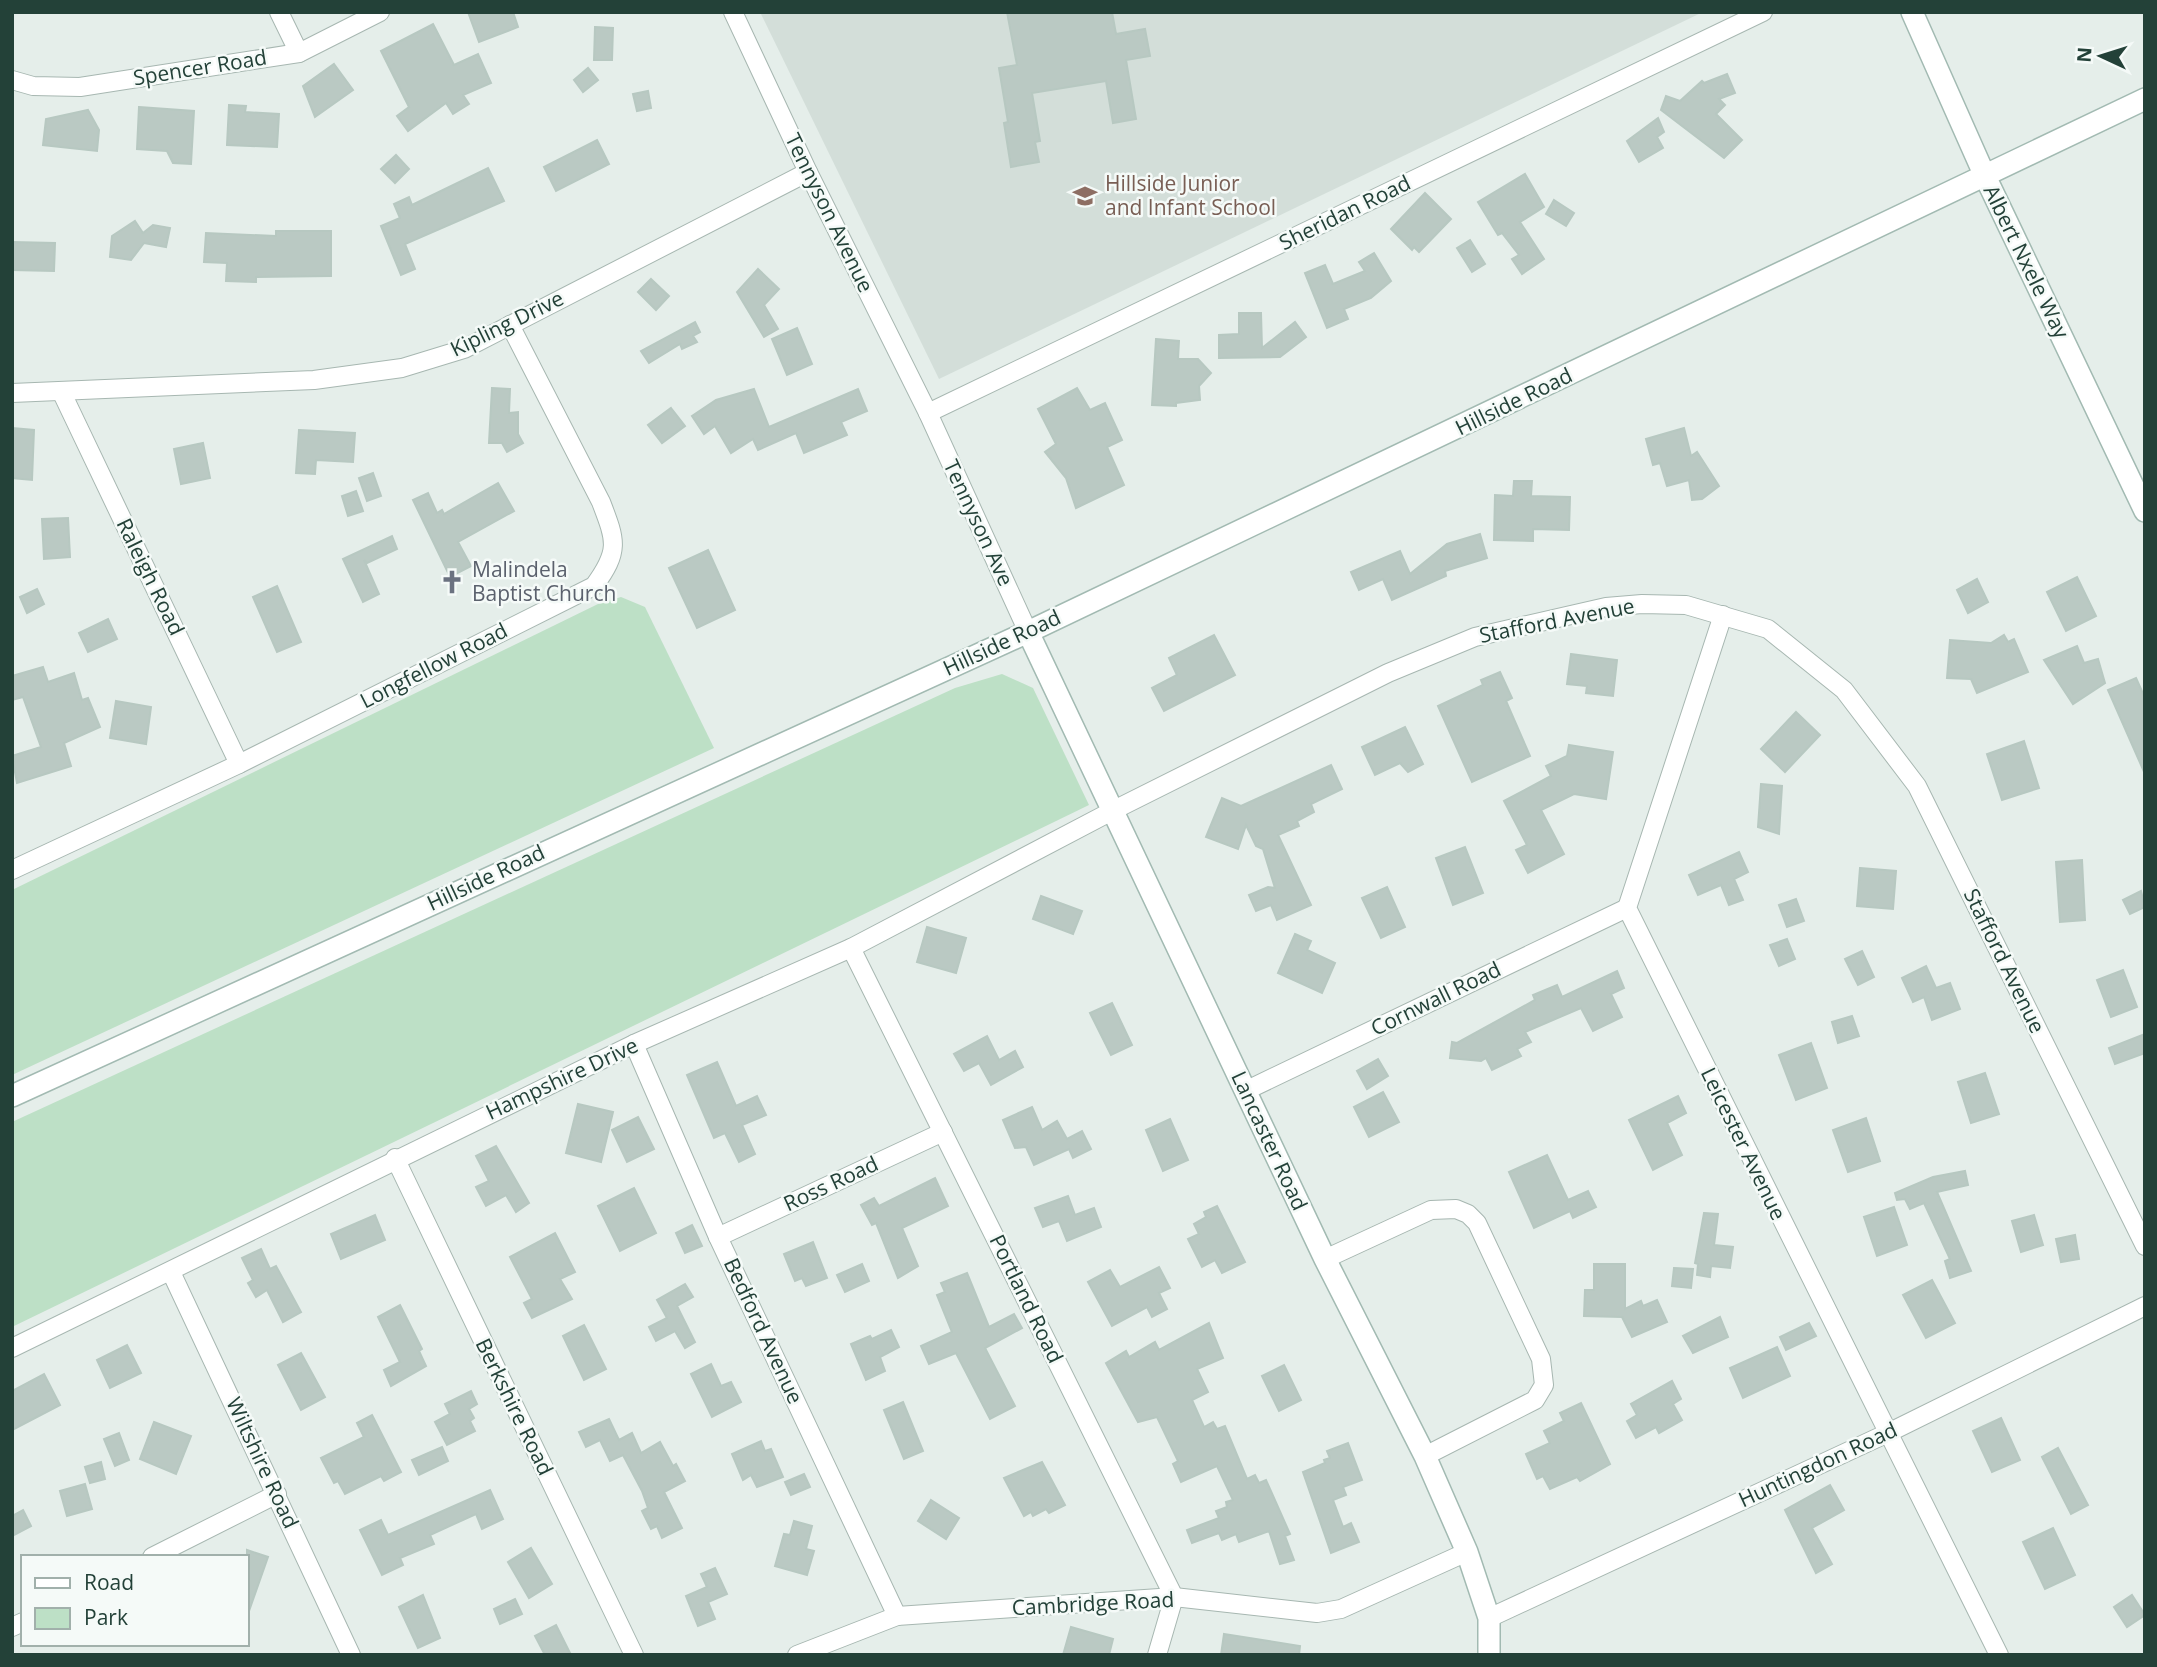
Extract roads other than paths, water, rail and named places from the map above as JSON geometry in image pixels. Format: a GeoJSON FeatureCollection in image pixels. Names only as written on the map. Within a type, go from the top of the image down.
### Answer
{"type":"FeatureCollection","features":[{"type":"Feature","properties":{"kind":"main road","name":"Albert Nxele Way"},"geometry":{"type":"LineString","coordinates":[[1912,12],[1983,174],[2145,511]]}},
{"type":"Feature","properties":{"kind":"main road","name":"Hillside Road"},"geometry":{"type":"LineString","coordinates":[[12,1097],[1028,632],[2145,99]]}},
{"type":"Feature","properties":{"kind":"main road","name":"Lancaster Road"},"geometry":{"type":"LineString","coordinates":[[1028,632],[1325,1259],[1425,1456],[1467,1552],[1489,1618],[1489,1655]]}},
{"type":"Feature","properties":{"kind":"street"},"geometry":{"type":"LineString","coordinates":[[279,12],[299,53]]}},
{"type":"Feature","properties":{"kind":"street","name":"Spencer Road"},"geometry":{"type":"LineString","coordinates":[[12,80],[33,86],[80,86],[299,53],[380,12]]}},
{"type":"Feature","properties":{"kind":"street","name":"Tennyson Avenue"},"geometry":{"type":"LineString","coordinates":[[733,12],[807,172],[928,413]]}},
{"type":"Feature","properties":{"kind":"street","name":"Sheridan Road"},"geometry":{"type":"LineString","coordinates":[[928,413],[1763,12]]}},
{"type":"Feature","properties":{"kind":"street","name":"Kipling Drive"},"geometry":{"type":"LineString","coordinates":[[12,393],[302,381],[402,368],[464,349],[807,172]]}},
{"type":"Feature","properties":{"kind":"street","name":"Longfellow Road"},"geometry":{"type":"LineString","coordinates":[[12,870],[239,764],[594,586],[611,563],[612,533],[601,502],[510,325]]}},
{"type":"Feature","properties":{"kind":"street","name":"Raleigh Road"},"geometry":{"type":"LineString","coordinates":[[61,391],[239,764]]}},
{"type":"Feature","properties":{"kind":"street","name":"Tennyson Ave"},"geometry":{"type":"LineString","coordinates":[[928,413],[1028,632]]}},
{"type":"Feature","properties":{"kind":"street","name":"Stafford Avenue"},"geometry":{"type":"LineString","coordinates":[[1112,811],[1388,673],[1475,637],[1580,612],[1642,604],[1686,606],[1768,629],[1811,660],[1844,690],[1917,786],[2145,1246]]}},
{"type":"Feature","properties":{"kind":"street"},"geometry":{"type":"LineString","coordinates":[[1627,908],[1723,615]]}},
{"type":"Feature","properties":{"kind":"street","name":"Hampshire Drive"},"geometry":{"type":"LineString","coordinates":[[12,1348],[171,1272],[395,1158],[634,1044],[851,948],[1112,811]]}},
{"type":"Feature","properties":{"kind":"street","name":"Cornwall Road"},"geometry":{"type":"LineString","coordinates":[[1245,1091],[1627,908]]}},
{"type":"Feature","properties":{"kind":"street","name":"Leicester Avenue"},"geometry":{"type":"LineString","coordinates":[[1627,908],[2000,1655]]}},
{"type":"Feature","properties":{"kind":"street","name":"Portland Road"},"geometry":{"type":"LineString","coordinates":[[851,948],[1174,1597]]}},
{"type":"Feature","properties":{"kind":"street","name":"Bedford Avenue"},"geometry":{"type":"LineString","coordinates":[[634,1044],[718,1237],[897,1616]]}},
{"type":"Feature","properties":{"kind":"street","name":"Ross Road"},"geometry":{"type":"LineString","coordinates":[[718,1237],[943,1132]]}},
{"type":"Feature","properties":{"kind":"street","name":"Berkshire Road"},"geometry":{"type":"LineString","coordinates":[[395,1158],[634,1655]]}},
{"type":"Feature","properties":{"kind":"street"},"geometry":{"type":"LineString","coordinates":[[1325,1259],[1431,1210],[1456,1209],[1477,1223],[1541,1359],[1544,1385],[1535,1401],[1425,1456]]}},
{"type":"Feature","properties":{"kind":"street","name":"Wiltshire Road"},"geometry":{"type":"LineString","coordinates":[[171,1272],[351,1655]]}},
{"type":"Feature","properties":{"kind":"street","name":"Huntingdon Road"},"geometry":{"type":"LineString","coordinates":[[1489,1618],[1890,1432],[2145,1306]]}},
{"type":"Feature","properties":{"kind":"street"},"geometry":{"type":"LineString","coordinates":[[156,1555],[277,1494]]}},
{"type":"Feature","properties":{"kind":"street","name":"Cambridge Road"},"geometry":{"type":"LineString","coordinates":[[797,1655],[897,1616],[1174,1597],[1317,1613],[1341,1609],[1467,1552]]}},
{"type":"Feature","properties":{"kind":"street"},"geometry":{"type":"LineString","coordinates":[[1157,1655],[1174,1597]]}},
{"type":"Feature","properties":{"kind":"place","name":"Hillside Junior and Infant School"},"geometry":{"type":"Point","coordinates":[1085,196]}},
{"type":"Feature","properties":{"kind":"place","name":"Malindela Baptist Church"},"geometry":{"type":"Point","coordinates":[452,582]}}]}
